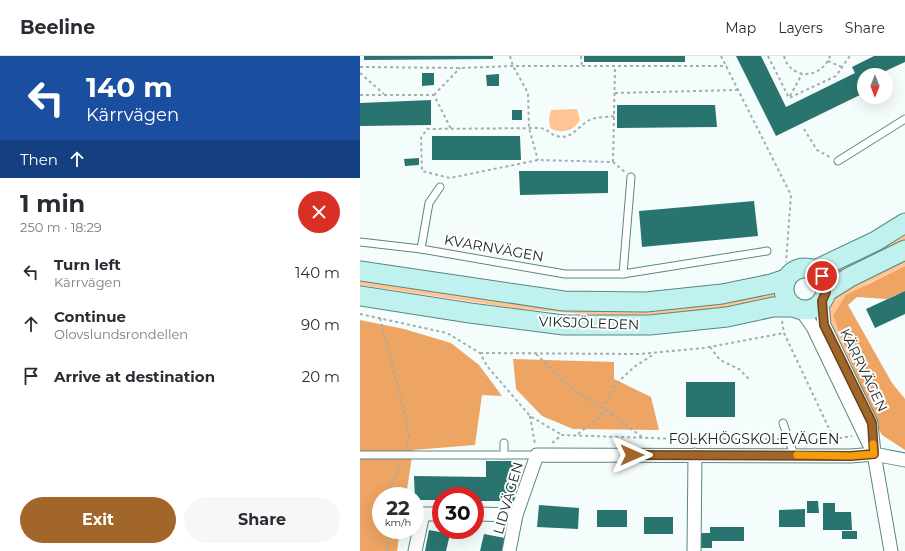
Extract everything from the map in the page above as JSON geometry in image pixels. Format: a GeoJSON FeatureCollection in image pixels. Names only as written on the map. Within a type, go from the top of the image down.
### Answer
{"type":"FeatureCollection","features":[{"type":"Feature","properties":{"kind":"main road"},"geometry":{"type":"LineString","coordinates":[[815,270],[876,242],[905,223]]}},
{"type":"Feature","properties":{"kind":"main road"},"geometry":{"type":"LineString","coordinates":[[824,297],[826,282],[815,270],[804,267],[786,271],[784,293],[792,311],[815,308],[824,297],[850,276],[905,250]]}},
{"type":"Feature","properties":{"kind":"main road","name":"VIKSJÖLEDEN"},"geometry":{"type":"LineString","coordinates":[[360,271],[564,302],[646,302],[722,294],[771,284],[786,271]]}},
{"type":"Feature","properties":{"kind":"main road","name":"VIKSJÖLEDEN"},"geometry":{"type":"LineString","coordinates":[[360,296],[470,313],[564,325],[650,326],[727,317],[773,308],[792,311]]}},
{"type":"Feature","properties":{"kind":"street","name":"KÄRRVÄGEN"},"geometry":{"type":"LineString","coordinates":[[824,297],[824,325],[872,423],[874,454],[892,551]]}},
{"type":"Feature","properties":{"kind":"street","name":"KÄRRVÄGEN"},"geometry":{"type":"LineString","coordinates":[[792,311],[813,327],[874,454]]}},
{"type":"Feature","properties":{"kind":"street","name":"FOLKHÖGSKOLEVÄGEN"},"geometry":{"type":"LineString","coordinates":[[537,455],[694,454],[851,456],[874,454],[905,460]]}},
{"type":"Feature","properties":{"kind":"street"},"geometry":{"type":"LineString","coordinates":[[694,454],[694,551]]}},
{"type":"Feature","properties":{"kind":"street","name":"LIDVÄGEN"},"geometry":{"type":"LineString","coordinates":[[510,551],[516,515],[537,455]]}},
{"type":"Feature","properties":{"kind":"street"},"geometry":{"type":"LineString","coordinates":[[415,551],[423,514],[432,514]]}},
{"type":"Feature","properties":{"kind":"street"},"geometry":{"type":"LineString","coordinates":[[484,514],[516,515]]}},
{"type":"Feature","properties":{"kind":"lane"},"geometry":{"type":"LineString","coordinates":[[838,161],[905,119]]}},
{"type":"Feature","properties":{"kind":"lane"},"geometry":{"type":"LineString","coordinates":[[623,274],[631,177]]}},
{"type":"Feature","properties":{"kind":"lane"},"geometry":{"type":"LineString","coordinates":[[421,249],[429,203],[440,187]]}},
{"type":"Feature","properties":{"kind":"lane","name":"KVARNVÄGEN"},"geometry":{"type":"LineString","coordinates":[[360,242],[421,249],[565,274],[623,274],[768,251]]}},
{"type":"Feature","properties":{"kind":"lane"},"geometry":{"type":"LineString","coordinates":[[783,423],[794,455]]}},
{"type":"Feature","properties":{"kind":"lane"},"geometry":{"type":"LineString","coordinates":[[504,443],[504,455]]}},
{"type":"Feature","properties":{"kind":"lane"},"geometry":{"type":"LineString","coordinates":[[360,455],[537,455]]}},
{"type":"Feature","properties":{"kind":"path"},"geometry":{"type":"LineString","coordinates":[[510,56],[528,92],[530,128],[538,160]]}},
{"type":"Feature","properties":{"kind":"path"},"geometry":{"type":"LineString","coordinates":[[581,56],[582,67]]}},
{"type":"Feature","properties":{"kind":"path"},"geometry":{"type":"LineString","coordinates":[[721,56],[791,195],[786,271]]}},
{"type":"Feature","properties":{"kind":"path"},"geometry":{"type":"LineString","coordinates":[[768,56],[789,98]]}},
{"type":"Feature","properties":{"kind":"path"},"geometry":{"type":"LineString","coordinates":[[784,56],[794,71],[802,74],[820,70],[828,61],[830,56]]}},
{"type":"Feature","properties":{"kind":"path"},"geometry":{"type":"LineString","coordinates":[[789,98],[836,76],[849,56]]}},
{"type":"Feature","properties":{"kind":"path"},"geometry":{"type":"LineString","coordinates":[[828,61],[842,67]]}},
{"type":"Feature","properties":{"kind":"path"},"geometry":{"type":"LineString","coordinates":[[360,67],[460,68],[514,66],[727,66]]}},
{"type":"Feature","properties":{"kind":"path"},"geometry":{"type":"LineString","coordinates":[[613,162],[615,67]]}},
{"type":"Feature","properties":{"kind":"path"},"geometry":{"type":"LineString","coordinates":[[360,95],[434,95],[460,68]]}},
{"type":"Feature","properties":{"kind":"path"},"geometry":{"type":"LineString","coordinates":[[360,73],[385,95]]}},
{"type":"Feature","properties":{"kind":"path"},"geometry":{"type":"LineString","coordinates":[[789,98],[802,74]]}},
{"type":"Feature","properties":{"kind":"path"},"geometry":{"type":"LineString","coordinates":[[615,93],[737,90]]}},
{"type":"Feature","properties":{"kind":"path"},"geometry":{"type":"LineString","coordinates":[[434,95],[451,130]]}},
{"type":"Feature","properties":{"kind":"path"},"geometry":{"type":"LineString","coordinates":[[614,116],[592,120],[581,125],[575,133],[568,136],[557,136],[546,129],[540,128],[451,130],[427,129],[422,138],[422,172],[450,178],[538,160],[613,162],[631,177]]}},
{"type":"Feature","properties":{"kind":"path"},"geometry":{"type":"LineString","coordinates":[[804,129],[817,150],[838,161]]}},
{"type":"Feature","properties":{"kind":"path"},"geometry":{"type":"LineString","coordinates":[[792,311],[784,333],[834,439],[836,451]]}},
{"type":"Feature","properties":{"kind":"path"},"geometry":{"type":"LineString","coordinates":[[360,314],[447,333],[480,353],[487,366],[530,416],[562,435],[578,434],[678,439],[834,439],[864,434]]}},
{"type":"Feature","properties":{"kind":"path"},"geometry":{"type":"LineString","coordinates":[[380,318],[404,407],[409,435],[405,456],[390,487]]}},
{"type":"Feature","properties":{"kind":"path"},"geometry":{"type":"LineString","coordinates":[[480,353],[640,354],[710,347],[784,333]]}},
{"type":"Feature","properties":{"kind":"path"},"geometry":{"type":"LineString","coordinates":[[710,347],[720,360],[739,369],[750,380]]}},
{"type":"Feature","properties":{"kind":"path"},"geometry":{"type":"LineString","coordinates":[[535,353],[573,390],[603,408],[643,438]]}},
{"type":"Feature","properties":{"kind":"path"},"geometry":{"type":"LineString","coordinates":[[578,434],[601,416],[603,408],[615,385],[634,368],[655,353]]}},
{"type":"Feature","properties":{"kind":"path"},"geometry":{"type":"LineString","coordinates":[[530,416],[537,455],[562,435]]}},
{"type":"Feature","properties":{"kind":"path"},"geometry":{"type":"LineString","coordinates":[[387,551],[389,539]]}},
{"type":"Feature","properties":{"kind":"shaded area"},"geometry":{"type":"Polygon","coordinates":[[[577,109],[580,120],[574,127],[566,131],[559,131],[550,128],[549,118],[551,110],[577,109]]]}},
{"type":"Feature","properties":{"kind":"shaded area"},"geometry":{"type":"Polygon","coordinates":[[[905,233],[905,241],[830,278],[827,272],[905,233]]]}},
{"type":"Feature","properties":{"kind":"shaded area"},"geometry":{"type":"Polygon","coordinates":[[[905,260],[905,266],[867,284],[833,316],[873,419],[830,327],[829,306],[834,294],[905,260]]]}},
{"type":"Feature","properties":{"kind":"shaded area"},"geometry":{"type":"Polygon","coordinates":[[[905,266],[905,291],[887,299],[857,297],[848,305],[892,383],[905,399],[905,450],[882,435],[873,419],[833,316],[846,295],[905,266]]]}},
{"type":"Feature","properties":{"kind":"shaded area"},"geometry":{"type":"Polygon","coordinates":[[[360,277],[565,307],[775,287],[776,301],[711,312],[611,316],[520,309],[360,285],[360,277]]]}},
{"type":"Feature","properties":{"kind":"shaded area"},"geometry":{"type":"Polygon","coordinates":[[[360,320],[404,329],[451,343],[479,365],[502,396],[482,395],[475,445],[413,450],[407,487],[372,487],[372,539],[399,539],[397,551],[360,551],[360,320]]]}},
{"type":"Feature","properties":{"kind":"shaded area"},"geometry":{"type":"Polygon","coordinates":[[[513,359],[614,362],[614,379],[651,397],[659,430],[573,429],[542,416],[516,389],[513,359]]]}},
{"type":"Feature","properties":{"kind":"building"},"geometry":{"type":"Polygon","coordinates":[[[364,56],[493,56],[493,59],[364,60],[364,56]]]}},
{"type":"Feature","properties":{"kind":"building"},"geometry":{"type":"Polygon","coordinates":[[[584,56],[685,56],[685,62],[584,62],[584,56]]]}},
{"type":"Feature","properties":{"kind":"building"},"geometry":{"type":"Polygon","coordinates":[[[736,56],[761,56],[786,107],[855,73],[852,67],[874,56],[905,56],[905,62],[892,68],[857,68],[857,96],[776,136],[736,56]]]}},
{"type":"Feature","properties":{"kind":"building"},"geometry":{"type":"Polygon","coordinates":[[[422,73],[434,73],[434,85],[422,86],[422,73]]]}},
{"type":"Feature","properties":{"kind":"building"},"geometry":{"type":"Polygon","coordinates":[[[499,74],[499,86],[487,86],[486,75],[499,74]]]}},
{"type":"Feature","properties":{"kind":"building"},"geometry":{"type":"Polygon","coordinates":[[[431,100],[431,125],[360,126],[360,103],[431,100]]]}},
{"type":"Feature","properties":{"kind":"building"},"geometry":{"type":"Polygon","coordinates":[[[617,105],[715,105],[717,127],[617,128],[617,105]]]}},
{"type":"Feature","properties":{"kind":"building"},"geometry":{"type":"Polygon","coordinates":[[[512,110],[522,110],[522,120],[512,120],[512,110]]]}},
{"type":"Feature","properties":{"kind":"building"},"geometry":{"type":"Polygon","coordinates":[[[432,136],[520,136],[521,160],[432,160],[432,136]]]}},
{"type":"Feature","properties":{"kind":"building"},"geometry":{"type":"Polygon","coordinates":[[[419,158],[419,165],[405,166],[404,159],[419,158]]]}},
{"type":"Feature","properties":{"kind":"building"},"geometry":{"type":"Polygon","coordinates":[[[519,171],[608,171],[608,193],[520,195],[519,171]]]}},
{"type":"Feature","properties":{"kind":"building"},"geometry":{"type":"Polygon","coordinates":[[[754,201],[758,236],[642,247],[639,211],[754,201]]]}},
{"type":"Feature","properties":{"kind":"building"},"geometry":{"type":"Polygon","coordinates":[[[905,291],[905,314],[875,328],[866,309],[905,291]]]}},
{"type":"Feature","properties":{"kind":"building"},"geometry":{"type":"Polygon","coordinates":[[[686,382],[735,382],[735,417],[686,417],[686,382]]]}},
{"type":"Feature","properties":{"kind":"building"},"geometry":{"type":"Polygon","coordinates":[[[486,461],[514,461],[514,501],[484,501],[484,487],[432,487],[432,500],[424,500],[424,487],[414,487],[414,476],[486,477],[486,461]]]}},
{"type":"Feature","properties":{"kind":"building"},"geometry":{"type":"Polygon","coordinates":[[[807,501],[818,501],[819,513],[807,513],[807,501]]]}},
{"type":"Feature","properties":{"kind":"building"},"geometry":{"type":"Polygon","coordinates":[[[823,503],[835,503],[835,512],[851,512],[852,530],[823,530],[823,503]]]}},
{"type":"Feature","properties":{"kind":"building"},"geometry":{"type":"Polygon","coordinates":[[[539,505],[579,508],[578,529],[537,527],[539,505]]]}},
{"type":"Feature","properties":{"kind":"building"},"geometry":{"type":"Polygon","coordinates":[[[805,509],[805,527],[779,527],[779,510],[805,509]]]}},
{"type":"Feature","properties":{"kind":"building"},"geometry":{"type":"Polygon","coordinates":[[[597,510],[627,510],[627,527],[597,527],[597,510]]]}},
{"type":"Feature","properties":{"kind":"building"},"geometry":{"type":"Polygon","coordinates":[[[644,517],[673,517],[673,534],[644,534],[644,517]]]}},
{"type":"Feature","properties":{"kind":"building"},"geometry":{"type":"Polygon","coordinates":[[[710,527],[744,527],[744,541],[712,541],[712,548],[701,548],[701,533],[710,533],[710,527]]]}},
{"type":"Feature","properties":{"kind":"building"},"geometry":{"type":"Polygon","coordinates":[[[429,530],[432,531],[432,539],[449,539],[446,551],[425,551],[429,530]]]}},
{"type":"Feature","properties":{"kind":"building"},"geometry":{"type":"Polygon","coordinates":[[[842,531],[857,531],[857,539],[842,539],[842,531]]]}},
{"type":"Feature","properties":{"kind":"building"},"geometry":{"type":"Polygon","coordinates":[[[484,534],[505,538],[502,551],[480,551],[484,534]]]}},
{"type":"Feature","properties":{"kind":"slow traffic"},"geometry":{"type":"LineString","coordinates":[[797,455],[851,456],[874,454],[873,444]]}},
{"type":"Feature","properties":{"kind":"route"},"geometry":{"type":"LineString","coordinates":[[632,455],[851,456],[874,454],[872,423],[824,325],[822,301],[826,292],[826,282],[822,276]]}}]}
